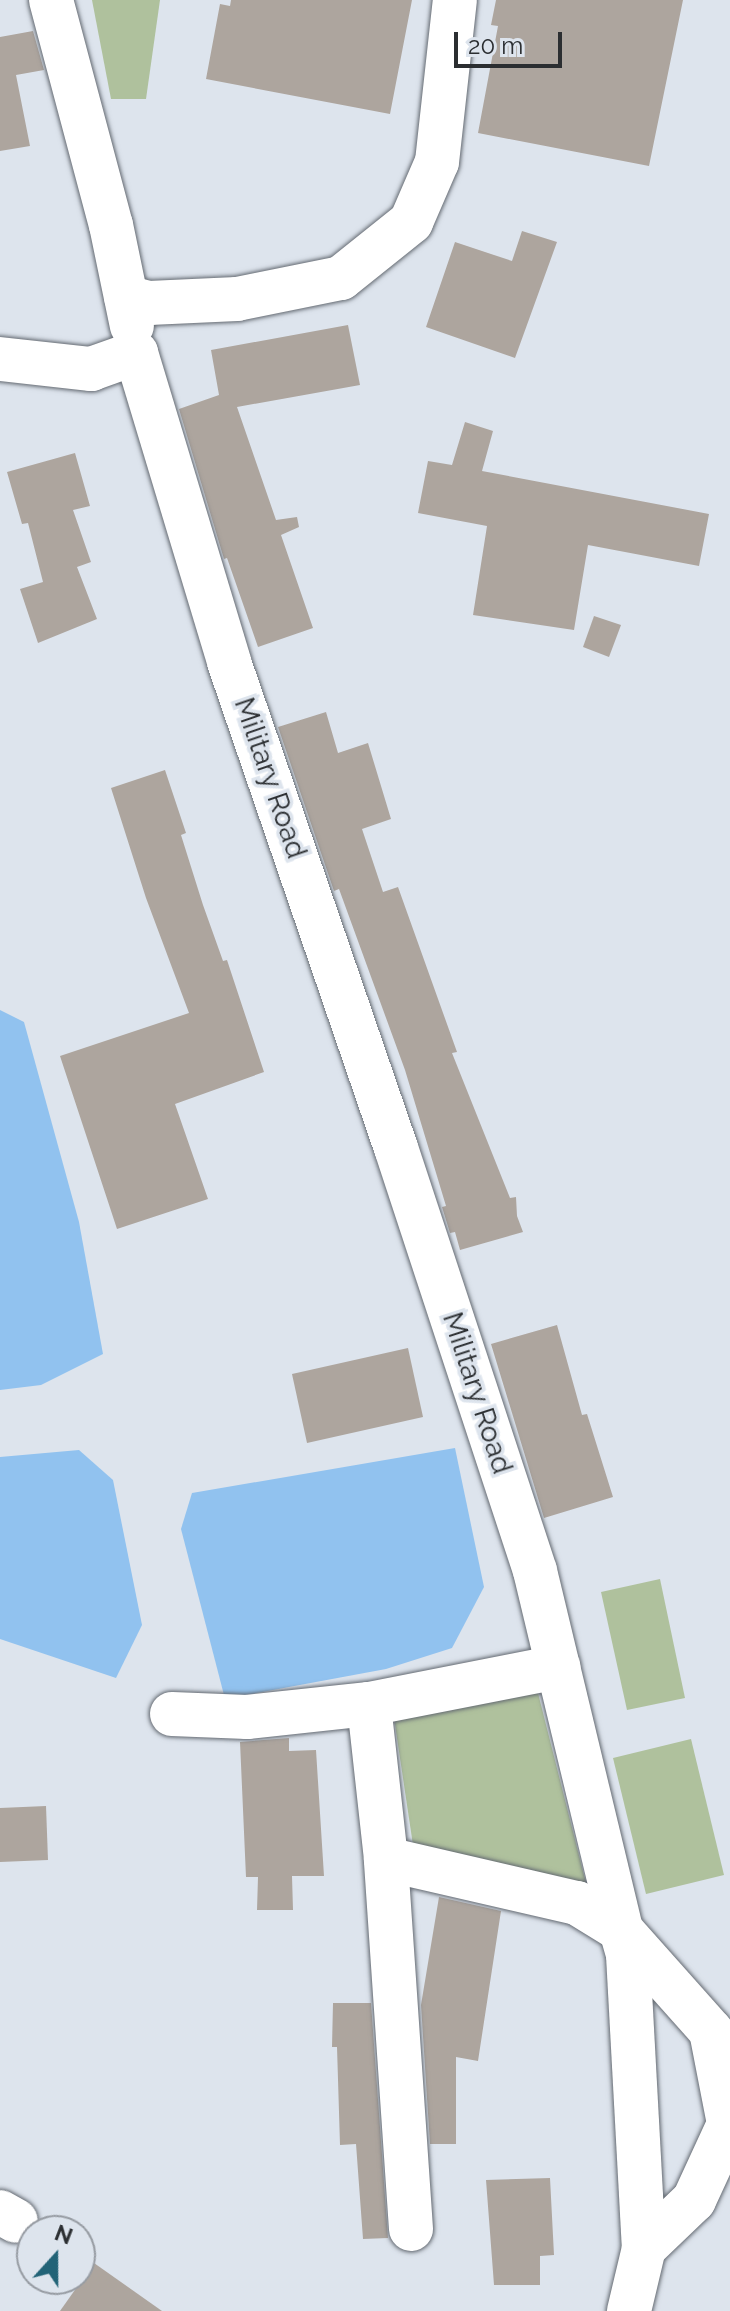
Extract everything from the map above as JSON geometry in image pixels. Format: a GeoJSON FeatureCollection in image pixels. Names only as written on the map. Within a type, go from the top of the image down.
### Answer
{"type":"FeatureCollection","features":[{"type":"Feature","properties":{"kind":"street","name":"Military Road"},"geometry":{"type":"LineString","coordinates":[[51,0],[111,225],[136,353],[229,662],[386,1118],[535,1571],[621,1930],[711,2031],[729,2124],[694,2200],[644,2248]]}},
{"type":"Feature","properties":{"kind":"street"},"geometry":{"type":"LineString","coordinates":[[126,297],[149,303],[237,299],[341,278],[411,222],[437,162],[455,0]]}},
{"type":"Feature","properties":{"kind":"street"},"geometry":{"type":"LineString","coordinates":[[0,359],[91,369],[136,353]]}},
{"type":"Feature","properties":{"kind":"street"},"geometry":{"type":"LineString","coordinates":[[172,1714],[247,1717],[369,1704],[558,1667]]}},
{"type":"Feature","properties":{"kind":"street"},"geometry":{"type":"LineString","coordinates":[[369,1704],[386,1859],[411,2229]]}},
{"type":"Feature","properties":{"kind":"street"},"geometry":{"type":"LineString","coordinates":[[386,1859],[577,1903],[621,1930],[628,1955],[644,2248],[629,2311]]}},
{"type":"Feature","properties":{"kind":"green space"},"geometry":{"type":"Polygon","coordinates":[[[92,0],[160,0],[146,99],[111,99],[92,0]]]}},
{"type":"Feature","properties":{"kind":"green space"},"geometry":{"type":"Polygon","coordinates":[[[660,1579],[685,1698],[627,1710],[601,1592],[660,1579]]]}},
{"type":"Feature","properties":{"kind":"green space"},"geometry":{"type":"Polygon","coordinates":[[[538,1693],[587,1887],[413,1845],[394,1718],[538,1693]]]}},
{"type":"Feature","properties":{"kind":"green space"},"geometry":{"type":"Polygon","coordinates":[[[691,1739],[724,1875],[646,1894],[613,1758],[691,1739]]]}},
{"type":"Feature","properties":{"kind":"water"},"geometry":{"type":"Polygon","coordinates":[[[0,1010],[24,1022],[79,1222],[103,1354],[41,1385],[0,1390],[0,1010]]]}},
{"type":"Feature","properties":{"kind":"water"},"geometry":{"type":"Polygon","coordinates":[[[455,1448],[484,1587],[452,1648],[386,1669],[225,1699],[181,1529],[192,1493],[455,1448]]]}},
{"type":"Feature","properties":{"kind":"water"},"geometry":{"type":"Polygon","coordinates":[[[79,1450],[113,1480],[142,1625],[116,1678],[0,1639],[0,1457],[79,1450]]]}},
{"type":"Feature","properties":{"kind":"building"},"geometry":{"type":"Polygon","coordinates":[[[231,0],[412,0],[390,114],[206,79],[220,4],[230,6],[231,0]]]}},
{"type":"Feature","properties":{"kind":"building"},"geometry":{"type":"Polygon","coordinates":[[[496,0],[683,0],[649,166],[478,133],[498,26],[491,25],[496,0]]]}},
{"type":"Feature","properties":{"kind":"building"},"geometry":{"type":"Polygon","coordinates":[[[33,31],[44,70],[16,75],[30,146],[0,151],[0,37],[33,31]]]}},
{"type":"Feature","properties":{"kind":"building"},"geometry":{"type":"Polygon","coordinates":[[[522,231],[557,242],[515,358],[426,327],[455,242],[512,261],[522,231]]]}},
{"type":"Feature","properties":{"kind":"building"},"geometry":{"type":"Polygon","coordinates":[[[348,325],[360,385],[237,407],[276,520],[297,517],[299,527],[281,535],[313,628],[258,647],[227,558],[224,559],[179,409],[219,395],[211,350],[348,325]]]}},
{"type":"Feature","properties":{"kind":"building"},"geometry":{"type":"Polygon","coordinates":[[[465,422],[493,431],[482,471],[709,514],[699,566],[588,545],[574,630],[473,615],[487,526],[418,513],[428,461],[452,465],[465,422]]]}},
{"type":"Feature","properties":{"kind":"building"},"geometry":{"type":"Polygon","coordinates":[[[75,453],[90,506],[73,510],[91,562],[77,567],[97,619],[38,643],[20,589],[43,582],[28,523],[22,524],[7,472],[75,453]]]}},
{"type":"Feature","properties":{"kind":"building"},"geometry":{"type":"Polygon","coordinates":[[[594,616],[621,625],[609,657],[583,647],[594,616]]]}},
{"type":"Feature","properties":{"kind":"building"},"geometry":{"type":"Polygon","coordinates":[[[326,712],[338,753],[368,743],[391,819],[362,829],[383,892],[398,887],[457,1052],[452,1053],[510,1198],[516,1197],[517,1216],[523,1232],[460,1250],[455,1232],[450,1233],[442,1207],[446,1206],[405,1070],[339,889],[334,891],[278,727],[326,712]]]}},
{"type":"Feature","properties":{"kind":"building"},"geometry":{"type":"Polygon","coordinates":[[[165,770],[186,833],[181,835],[203,905],[223,961],[227,960],[264,1072],[175,1104],[208,1199],[117,1229],[60,1056],[189,1013],[146,898],[111,788],[165,770]]]}},
{"type":"Feature","properties":{"kind":"building"},"geometry":{"type":"Polygon","coordinates":[[[557,1325],[582,1415],[587,1414],[613,1497],[544,1518],[491,1344],[557,1325]]]}},
{"type":"Feature","properties":{"kind":"building"},"geometry":{"type":"Polygon","coordinates":[[[408,1348],[423,1417],[307,1443],[292,1374],[408,1348]]]}},
{"type":"Feature","properties":{"kind":"building"},"geometry":{"type":"Polygon","coordinates":[[[289,1738],[289,1751],[316,1750],[324,1876],[292,1876],[293,1910],[257,1910],[258,1877],[246,1877],[240,1742],[289,1738]]]}},
{"type":"Feature","properties":{"kind":"building"},"geometry":{"type":"Polygon","coordinates":[[[46,1806],[48,1860],[0,1862],[0,1808],[46,1806]]]}},
{"type":"Feature","properties":{"kind":"building"},"geometry":{"type":"Polygon","coordinates":[[[439,1897],[501,1911],[478,2061],[456,2057],[456,2144],[430,2144],[421,2005],[439,1897]]]}},
{"type":"Feature","properties":{"kind":"building"},"geometry":{"type":"Polygon","coordinates":[[[333,2003],[371,2003],[388,2238],[363,2239],[356,2144],[340,2145],[337,2047],[332,2047],[333,2003]]]}},
{"type":"Feature","properties":{"kind":"building"},"geometry":{"type":"Polygon","coordinates":[[[550,2178],[554,2255],[540,2256],[540,2285],[494,2285],[486,2180],[550,2178]]]}},
{"type":"Feature","properties":{"kind":"building"},"geometry":{"type":"Polygon","coordinates":[[[96,2264],[162,2311],[60,2311],[71,2295],[96,2295],[96,2264]]]}}]}
